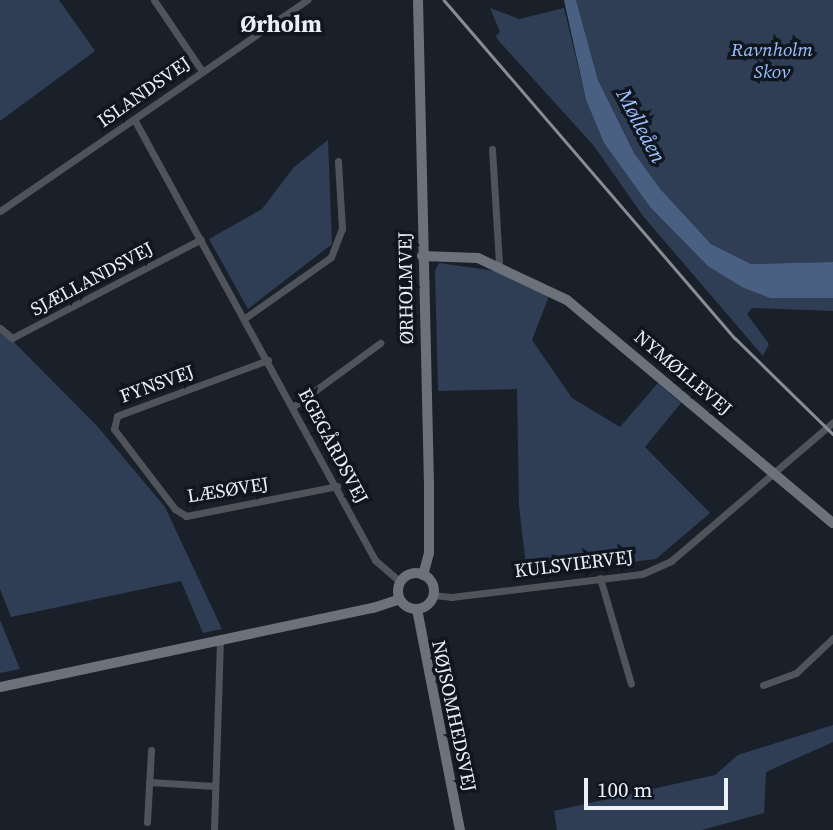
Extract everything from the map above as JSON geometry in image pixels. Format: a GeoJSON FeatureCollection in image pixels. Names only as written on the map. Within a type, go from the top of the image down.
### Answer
{"type":"FeatureCollection","features":[{"type":"Feature","properties":{"kind":"street"},"geometry":{"type":"LineString","coordinates":[[154,0],[202,71]]}},
{"type":"Feature","properties":{"kind":"street","name":"ISLANDSVEJ"},"geometry":{"type":"LineString","coordinates":[[0,211],[307,0]]}},
{"type":"Feature","properties":{"kind":"street","name":"ØRHOLMVEJ"},"geometry":{"type":"LineString","coordinates":[[418,0],[429,541],[424,575]]}},
{"type":"Feature","properties":{"kind":"street","name":"EGEGÅRDSVEJ"},"geometry":{"type":"LineString","coordinates":[[134,119],[294,406],[375,560],[400,582]]}},
{"type":"Feature","properties":{"kind":"street"},"geometry":{"type":"LineString","coordinates":[[492,149],[499,265]]}},
{"type":"Feature","properties":{"kind":"street"},"geometry":{"type":"LineString","coordinates":[[245,318],[331,257],[342,229],[338,161]]}},
{"type":"Feature","properties":{"kind":"street","name":"SJÆLLANDSVEJ"},"geometry":{"type":"LineString","coordinates":[[0,328],[12,338],[201,239]]}},
{"type":"Feature","properties":{"kind":"street","name":"NYMØLLEVEJ"},"geometry":{"type":"LineString","coordinates":[[422,256],[478,258],[499,265],[567,300],[833,523]]}},
{"type":"Feature","properties":{"kind":"street"},"geometry":{"type":"LineString","coordinates":[[294,406],[380,343]]}},
{"type":"Feature","properties":{"kind":"street","name":"FYNSVEJ"},"geometry":{"type":"LineString","coordinates":[[144,469],[114,429],[117,416],[268,360]]}},
{"type":"Feature","properties":{"kind":"street","name":"KULSVIERVEJ"},"geometry":{"type":"LineString","coordinates":[[433,595],[452,597],[642,573],[671,561],[833,422]]}},
{"type":"Feature","properties":{"kind":"street","name":"LÆSØVEJ"},"geometry":{"type":"LineString","coordinates":[[144,469],[175,509],[186,516],[337,486]]}},
{"type":"Feature","properties":{"kind":"street"},"geometry":{"type":"LineString","coordinates":[[0,687],[373,608],[400,599],[417,609],[428,605],[433,595],[432,583],[424,575],[411,574],[400,582],[400,599]]}},
{"type":"Feature","properties":{"kind":"street"},"geometry":{"type":"LineString","coordinates":[[600,578],[631,684]]}},
{"type":"Feature","properties":{"kind":"street","name":"NØJSOMHEDSVEJ"},"geometry":{"type":"LineString","coordinates":[[417,609],[460,830]]}},
{"type":"Feature","properties":{"kind":"street"},"geometry":{"type":"LineString","coordinates":[[764,685],[796,673],[833,638]]}},
{"type":"Feature","properties":{"kind":"street"},"geometry":{"type":"LineString","coordinates":[[214,830],[220,641]]}},
{"type":"Feature","properties":{"kind":"street"},"geometry":{"type":"LineString","coordinates":[[147,822],[151,750]]}},
{"type":"Feature","properties":{"kind":"street"},"geometry":{"type":"LineString","coordinates":[[149,782],[215,786]]}},
{"type":"Feature","properties":{"kind":"green space"},"geometry":{"type":"Polygon","coordinates":[[[0,0],[59,0],[95,51],[0,121],[0,0]]]}},
{"type":"Feature","properties":{"kind":"green space","name":"Ravnholm Skov"},"geometry":{"type":"Polygon","coordinates":[[[576,0],[833,0],[833,262],[751,264],[711,244],[660,190],[634,153],[598,80],[576,0]]]}},
{"type":"Feature","properties":{"kind":"green space"},"geometry":{"type":"Polygon","coordinates":[[[490,8],[519,19],[564,8],[586,100],[604,143],[650,207],[675,232],[770,298],[833,298],[833,311],[752,308],[747,314],[769,344],[763,356],[643,216],[594,146],[498,40],[496,36],[500,32],[490,8]]]}},
{"type":"Feature","properties":{"kind":"green space"},"geometry":{"type":"Polygon","coordinates":[[[328,140],[332,244],[248,309],[209,239],[262,209],[294,167],[328,140]]]}},
{"type":"Feature","properties":{"kind":"green space"},"geometry":{"type":"Polygon","coordinates":[[[439,263],[495,271],[549,296],[532,340],[572,398],[620,427],[658,383],[681,403],[645,447],[710,513],[656,559],[527,575],[519,506],[517,389],[438,391],[435,271],[439,263]]]}},
{"type":"Feature","properties":{"kind":"green space"},"geometry":{"type":"Polygon","coordinates":[[[0,328],[97,426],[165,507],[222,629],[203,633],[181,581],[11,617],[0,589],[0,328]]]}},
{"type":"Feature","properties":{"kind":"green space"},"geometry":{"type":"Polygon","coordinates":[[[0,620],[20,669],[0,673],[0,620]]]}},
{"type":"Feature","properties":{"kind":"green space"},"geometry":{"type":"Polygon","coordinates":[[[833,725],[833,742],[766,772],[764,813],[702,830],[557,830],[554,811],[715,775],[738,755],[833,725]]]}},
{"type":"Feature","properties":{"kind":"shaded area"},"geometry":{"type":"Polygon","coordinates":[[[564,0],[576,0],[598,80],[634,153],[661,190],[711,244],[751,264],[833,262],[833,298],[770,298],[742,287],[708,266],[650,207],[604,143],[586,100],[564,0]]]}},
{"type":"Feature","properties":{"kind":"railway"},"geometry":{"type":"LineString","coordinates":[[444,0],[735,338],[833,434]]}},
{"type":"Feature","properties":{"kind":"district","name":"Ørholm"},"geometry":{"type":"Point","coordinates":[281,24]}},
{"type":"Feature","properties":{"kind":"water label","name":"Mølleåen"},"geometry":{"type":"Point","coordinates":[641,126]}}]}
